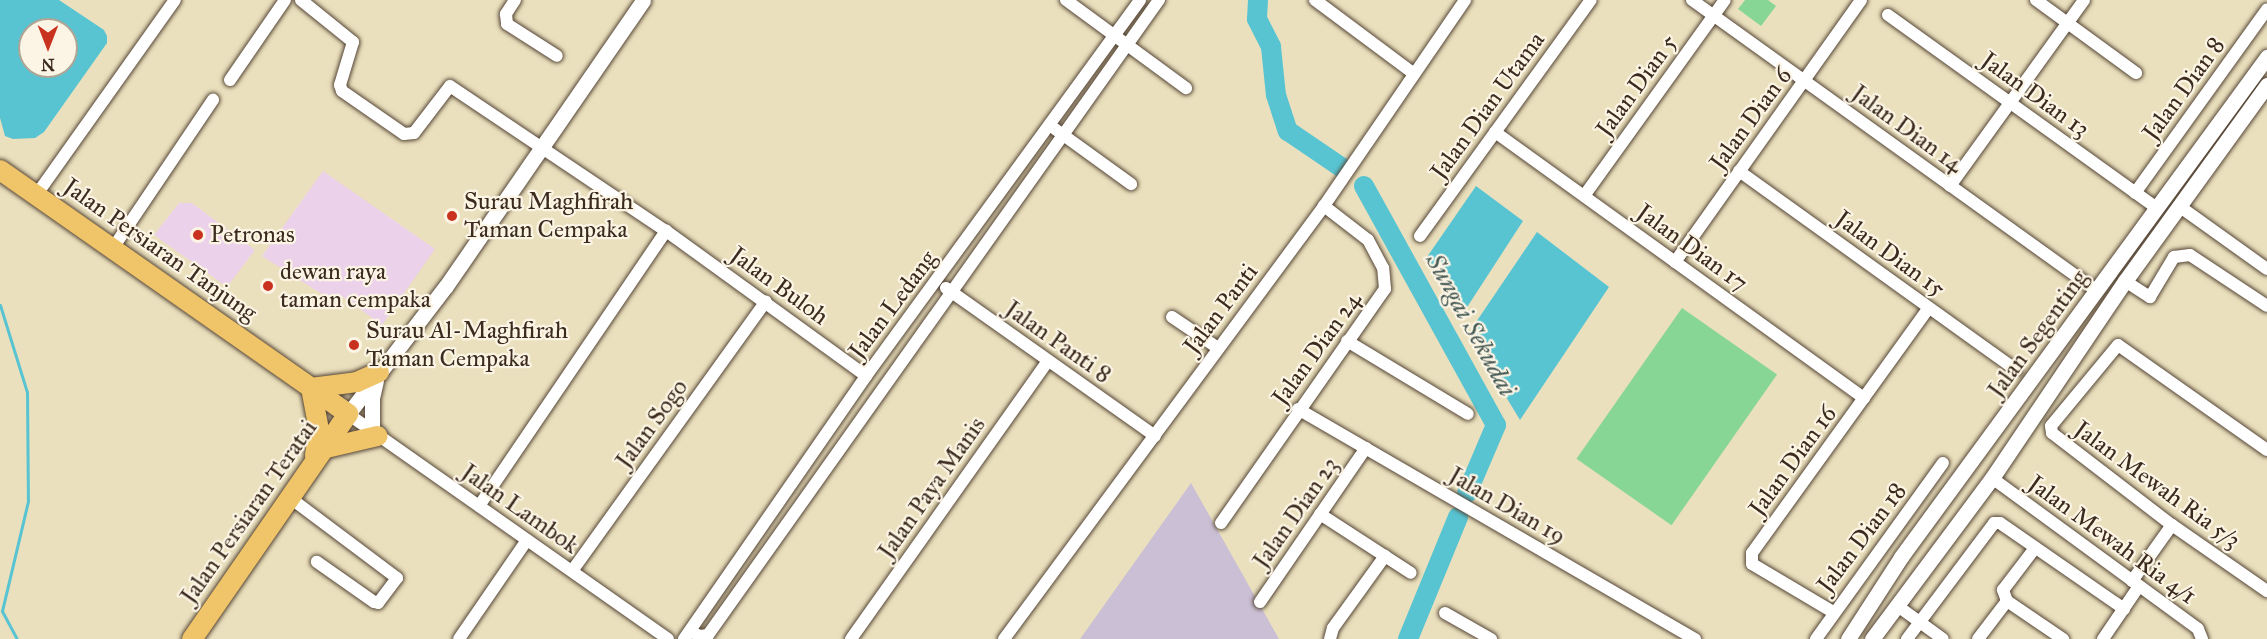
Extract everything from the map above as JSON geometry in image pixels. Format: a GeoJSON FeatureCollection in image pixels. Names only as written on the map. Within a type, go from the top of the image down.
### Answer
{"type":"FeatureCollection","features":[{"type":"Feature","properties":{"kind":"main road","name":"Jalan Persiaran Tanjung"},"geometry":{"type":"LineString","coordinates":[[0,170],[348,414]]}},
{"type":"Feature","properties":{"kind":"main road"},"geometry":{"type":"LineString","coordinates":[[375,433],[318,455],[319,430],[311,388],[357,382],[379,372]]}},
{"type":"Feature","properties":{"kind":"main road","name":"Jalan Persiaran Teratai"},"geometry":{"type":"LineString","coordinates":[[192,639],[348,414]]}},
{"type":"Feature","properties":{"kind":"street"},"geometry":{"type":"LineString","coordinates":[[37,194],[175,0]]}},
{"type":"Feature","properties":{"kind":"street"},"geometry":{"type":"LineString","coordinates":[[230,80],[285,0]]}},
{"type":"Feature","properties":{"kind":"street","name":"Jalan Buloh"},"geometry":{"type":"LineString","coordinates":[[301,0],[352,38],[354,45],[340,85],[342,91],[404,134],[414,133],[450,87],[542,146],[666,231],[766,301],[866,376]]}},
{"type":"Feature","properties":{"kind":"street"},"geometry":{"type":"LineString","coordinates":[[515,0],[506,14],[507,24],[557,56]]}},
{"type":"Feature","properties":{"kind":"street"},"geometry":{"type":"LineString","coordinates":[[348,414],[446,286],[644,0]]}},
{"type":"Feature","properties":{"kind":"street"},"geometry":{"type":"LineString","coordinates":[[1066,0],[1186,88]]}},
{"type":"Feature","properties":{"kind":"street","name":"Jalan Ledang"},"geometry":{"type":"LineString","coordinates":[[687,635],[866,376],[938,282],[1047,123],[1140,0]]}},
{"type":"Feature","properties":{"kind":"street"},"geometry":{"type":"LineString","coordinates":[[687,635],[708,635],[1061,134],[1159,0]]}},
{"type":"Feature","properties":{"kind":"street"},"geometry":{"type":"LineString","coordinates":[[1315,0],[1413,73]]}},
{"type":"Feature","properties":{"kind":"street","name":"Jalan Panti"},"geometry":{"type":"LineString","coordinates":[[1004,639],[1324,206],[1465,0]]}},
{"type":"Feature","properties":{"kind":"street","name":"Jalan Dian Utama"},"geometry":{"type":"LineString","coordinates":[[1420,236],[1591,0]]}},
{"type":"Feature","properties":{"kind":"street","name":"Jalan Dian 14"},"geometry":{"type":"LineString","coordinates":[[1692,0],[2097,291]]}},
{"type":"Feature","properties":{"kind":"street","name":"Jalan Dian 5"},"geometry":{"type":"LineString","coordinates":[[1584,196],[1725,0]]}},
{"type":"Feature","properties":{"kind":"street","name":"Jalan Dian 6"},"geometry":{"type":"LineString","coordinates":[[1675,262],[1861,0]]}},
{"type":"Feature","properties":{"kind":"street"},"geometry":{"type":"LineString","coordinates":[[2036,0],[2136,73]]}},
{"type":"Feature","properties":{"kind":"street"},"geometry":{"type":"LineString","coordinates":[[1950,186],[2084,0]]}},
{"type":"Feature","properties":{"kind":"street","name":"Jalan Dian 8"},"geometry":{"type":"LineString","coordinates":[[2135,193],[2267,9]]}},
{"type":"Feature","properties":{"kind":"street","name":"Jalan Dian 13"},"geometry":{"type":"LineString","coordinates":[[1888,15],[2158,209]]}},
{"type":"Feature","properties":{"kind":"street","name":"Jalan Segenting"},"geometry":{"type":"LineString","coordinates":[[1848,639],[1896,565],[2267,57]]}},
{"type":"Feature","properties":{"kind":"street","name":"Jalan Segenting"},"geometry":{"type":"LineString","coordinates":[[1872,639],[1899,607],[1919,574],[1992,478],[2125,281],[2267,85]]}},
{"type":"Feature","properties":{"kind":"street"},"geometry":{"type":"LineString","coordinates":[[113,248],[213,100]]}},
{"type":"Feature","properties":{"kind":"street"},"geometry":{"type":"LineString","coordinates":[[1047,123],[1131,184]]}},
{"type":"Feature","properties":{"kind":"street","name":"Jalan Dian 17"},"geometry":{"type":"LineString","coordinates":[[1495,132],[1864,398]]}},
{"type":"Feature","properties":{"kind":"street","name":"Jalan Dian 15"},"geometry":{"type":"LineString","coordinates":[[1739,171],[2016,370]]}},
{"type":"Feature","properties":{"kind":"street","name":"Jalan Dian 24"},"geometry":{"type":"LineString","coordinates":[[1221,522],[1298,409],[1385,289],[1386,278],[1368,240],[1324,206]]}},
{"type":"Feature","properties":{"kind":"street"},"geometry":{"type":"LineString","coordinates":[[2179,206],[2267,269]]}},
{"type":"Feature","properties":{"kind":"street"},"geometry":{"type":"LineString","coordinates":[[479,506],[666,231]]}},
{"type":"Feature","properties":{"kind":"street"},"geometry":{"type":"LineString","coordinates":[[2125,281],[2150,297],[2174,256],[2190,255],[2267,306]]}},
{"type":"Feature","properties":{"kind":"street","name":"Jalan Panti 8"},"geometry":{"type":"LineString","coordinates":[[938,282],[1047,362],[1155,436]]}},
{"type":"Feature","properties":{"kind":"street","name":"Jalan Sogo"},"geometry":{"type":"LineString","coordinates":[[572,571],[766,301]]}},
{"type":"Feature","properties":{"kind":"street","name":"Jalan Dian 16"},"geometry":{"type":"LineString","coordinates":[[1833,612],[1752,564],[1751,558],[1929,308]]}},
{"type":"Feature","properties":{"kind":"street"},"geometry":{"type":"LineString","coordinates":[[1172,317],[1218,348]]}},
{"type":"Feature","properties":{"kind":"street"},"geometry":{"type":"LineString","coordinates":[[1347,341],[1468,414]]}},
{"type":"Feature","properties":{"kind":"street","name":"Jalan Mewah Ria 5/3"},"geometry":{"type":"LineString","coordinates":[[2267,450],[2118,345],[2051,426],[2052,433],[2172,525],[2267,591]]}},
{"type":"Feature","properties":{"kind":"street","name":"Jalan Paya Manis"},"geometry":{"type":"LineString","coordinates":[[851,639],[1047,362]]}},
{"type":"Feature","properties":{"kind":"street"},"geometry":{"type":"LineString","coordinates":[[375,433],[372,398],[379,372]]}},
{"type":"Feature","properties":{"kind":"street","name":"Jalan Dian 19"},"geometry":{"type":"LineString","coordinates":[[1298,409],[1687,637]]}},
{"type":"Feature","properties":{"kind":"street","name":"Jalan Lambok"},"geometry":{"type":"LineString","coordinates":[[348,414],[669,639]]}},
{"type":"Feature","properties":{"kind":"street","name":"Jalan Dian 23"},"geometry":{"type":"LineString","coordinates":[[1260,602],[1366,448]]}},
{"type":"Feature","properties":{"kind":"street","name":"Jalan Dian 18"},"geometry":{"type":"LineString","coordinates":[[1816,639],[1833,612],[1943,463]]}},
{"type":"Feature","properties":{"kind":"street","name":"Jalan Mewah Ria 4/1"},"geometry":{"type":"LineString","coordinates":[[1992,478],[2198,629],[2202,639]]}},
{"type":"Feature","properties":{"kind":"street"},"geometry":{"type":"LineString","coordinates":[[289,497],[397,578],[378,603],[317,562]]}},
{"type":"Feature","properties":{"kind":"street"},"geometry":{"type":"LineString","coordinates":[[1939,506],[1936,522],[1939,526],[1952,527],[1959,522]]}},
{"type":"Feature","properties":{"kind":"street"},"geometry":{"type":"LineString","coordinates":[[1320,514],[1411,573]]}},
{"type":"Feature","properties":{"kind":"street"},"geometry":{"type":"LineString","coordinates":[[1907,639],[1990,526],[2000,522],[2124,609]]}},
{"type":"Feature","properties":{"kind":"street"},"geometry":{"type":"LineString","coordinates":[[2103,639],[2124,609],[2136,584],[2172,525]]}},
{"type":"Feature","properties":{"kind":"street"},"geometry":{"type":"LineString","coordinates":[[459,639],[527,540]]}},
{"type":"Feature","properties":{"kind":"street"},"geometry":{"type":"LineString","coordinates":[[2035,548],[2003,590],[2007,601],[2062,639]]}},
{"type":"Feature","properties":{"kind":"street"},"geometry":{"type":"LineString","coordinates":[[1330,639],[1333,628],[1385,556]]}},
{"type":"Feature","properties":{"kind":"street"},"geometry":{"type":"LineString","coordinates":[[1896,565],[1909,556],[1917,558],[1919,574]]}},
{"type":"Feature","properties":{"kind":"street"},"geometry":{"type":"LineString","coordinates":[[1978,639],[2007,601]]}},
{"type":"Feature","properties":{"kind":"street"},"geometry":{"type":"LineString","coordinates":[[1899,607],[1943,639]]}},
{"type":"Feature","properties":{"kind":"street"},"geometry":{"type":"LineString","coordinates":[[1445,613],[1491,639]]}},
{"type":"Feature","properties":{"kind":"shaded area"},"geometry":{"type":"Polygon","coordinates":[[[323,171],[435,249],[382,325],[342,296],[336,303],[262,256],[323,171]]]}},
{"type":"Feature","properties":{"kind":"shaded area"},"geometry":{"type":"Polygon","coordinates":[[[179,203],[192,203],[255,250],[227,287],[154,235],[179,203]]]}},
{"type":"Feature","properties":{"kind":"shaded area"},"geometry":{"type":"Polygon","coordinates":[[[1191,483],[1279,639],[1080,639],[1191,483]]]}},
{"type":"Feature","properties":{"kind":"green space"},"geometry":{"type":"Polygon","coordinates":[[[1745,0],[1768,0],[1776,6],[1761,26],[1738,9],[1745,0]]]}},
{"type":"Feature","properties":{"kind":"green space"},"geometry":{"type":"Polygon","coordinates":[[[1682,308],[1777,375],[1671,525],[1576,459],[1682,308]]]}},
{"type":"Feature","properties":{"kind":"water"},"geometry":{"type":"Polygon","coordinates":[[[0,0],[59,0],[104,30],[107,43],[44,132],[35,138],[13,139],[5,136],[0,118],[0,0]]]}},
{"type":"Feature","properties":{"kind":"water"},"geometry":{"type":"Polygon","coordinates":[[[1476,186],[1523,221],[1462,315],[1427,257],[1476,186]]]}},
{"type":"Feature","properties":{"kind":"water"},"geometry":{"type":"Polygon","coordinates":[[[1537,232],[1609,287],[1520,420],[1468,334],[1537,232]]]}},
{"type":"Feature","properties":{"kind":"waterway","name":"Sungai Sekudai"},"geometry":{"type":"LineString","coordinates":[[1258,0],[1257,19],[1271,47],[1276,95],[1288,131],[1341,167]]}},
{"type":"Feature","properties":{"kind":"waterway","name":"Sungai Sekudai"},"geometry":{"type":"LineString","coordinates":[[1364,186],[1496,425],[1467,493]]}},
{"type":"Feature","properties":{"kind":"waterway"},"geometry":{"type":"LineString","coordinates":[[0,305],[27,392],[28,501],[2,611],[17,639]]}},
{"type":"Feature","properties":{"kind":"waterway","name":"Sungai Sekudai"},"geometry":{"type":"LineString","coordinates":[[1408,639],[1458,517]]}},
{"type":"Feature","properties":{"kind":"place","name":"Surau Maghfirah Taman Cempaka"},"geometry":{"type":"Point","coordinates":[452,216]}},
{"type":"Feature","properties":{"kind":"place","name":"Petronas"},"geometry":{"type":"Point","coordinates":[198,235]}},
{"type":"Feature","properties":{"kind":"place","name":"dewan raya taman cempaka"},"geometry":{"type":"Point","coordinates":[268,286]}},
{"type":"Feature","properties":{"kind":"place","name":"Surau Al-Maghfirah Taman Cempaka"},"geometry":{"type":"Point","coordinates":[354,345]}}]}
